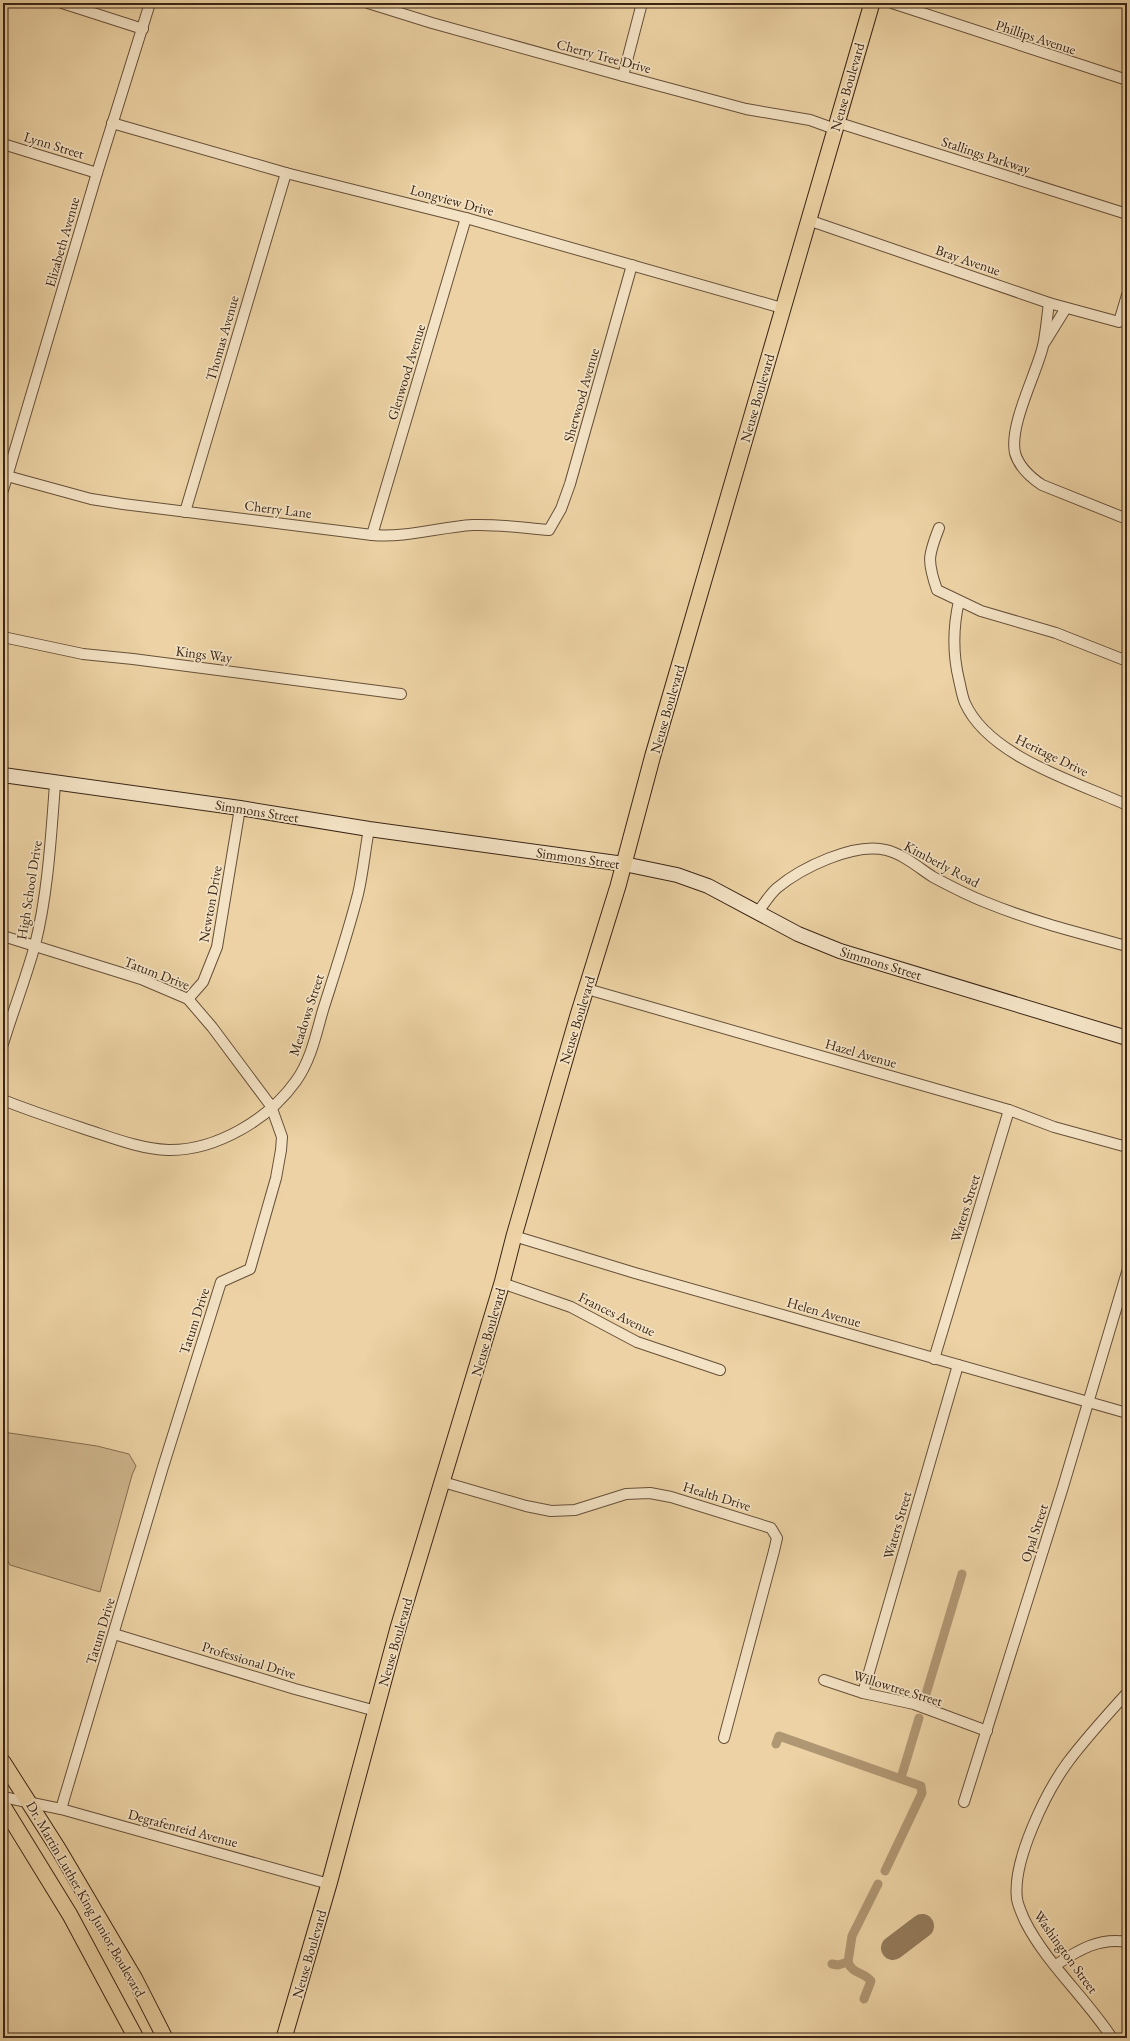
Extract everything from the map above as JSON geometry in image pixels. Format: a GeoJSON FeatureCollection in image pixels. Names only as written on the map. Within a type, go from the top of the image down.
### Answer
{"type":"FeatureCollection","features":[{"type":"Feature","properties":{"kind":"main road","name":"Neuse Boulevard"},"geometry":{"type":"LineString","coordinates":[[284,2038],[329,1884],[398,1628],[502,1283],[514,1236],[624,864],[782,308],[872,3]]}},
{"type":"Feature","properties":{"kind":"main road","name":"Dr. Martin Luther King Junior Boulevard"},"geometry":{"type":"LineString","coordinates":[[3,1762],[30,1802],[135,1979],[165,2038]]}},
{"type":"Feature","properties":{"kind":"main road","name":"Dr. Martin Luther King Junior Boulevard"},"geometry":{"type":"LineString","coordinates":[[3,1806],[70,1915],[136,2038]]}},
{"type":"Feature","properties":{"kind":"street"},"geometry":{"type":"LineString","coordinates":[[62,3],[143,29]]}},
{"type":"Feature","properties":{"kind":"street","name":"Elizabeth Avenue"},"geometry":{"type":"LineString","coordinates":[[3,490],[112,123],[150,3]]}},
{"type":"Feature","properties":{"kind":"street","name":"Cherry Tree Drive"},"geometry":{"type":"LineString","coordinates":[[368,3],[432,23],[746,109],[810,120],[835,126]]}},
{"type":"Feature","properties":{"kind":"street"},"geometry":{"type":"LineString","coordinates":[[623,76],[642,3]]}},
{"type":"Feature","properties":{"kind":"street","name":"Phillips Avenue"},"geometry":{"type":"LineString","coordinates":[[892,3],[1127,80]]}},
{"type":"Feature","properties":{"kind":"street","name":"Longview Drive"},"geometry":{"type":"LineString","coordinates":[[112,123],[286,173],[466,218],[782,308]]}},
{"type":"Feature","properties":{"kind":"street","name":"Stallings Parkway"},"geometry":{"type":"LineString","coordinates":[[835,126],[1127,214]]}},
{"type":"Feature","properties":{"kind":"street","name":"Lynn Street"},"geometry":{"type":"LineString","coordinates":[[3,144],[97,173]]}},
{"type":"Feature","properties":{"kind":"street","name":"Thomas Avenue"},"geometry":{"type":"LineString","coordinates":[[185,512],[286,173]]}},
{"type":"Feature","properties":{"kind":"street","name":"Glenwood Avenue"},"geometry":{"type":"LineString","coordinates":[[372,535],[466,218]]}},
{"type":"Feature","properties":{"kind":"street","name":"Bray Avenue"},"geometry":{"type":"LineString","coordinates":[[808,220],[1049,303],[1119,322],[1127,294]]}},
{"type":"Feature","properties":{"kind":"street","name":"Sherwood Avenue"},"geometry":{"type":"LineString","coordinates":[[549,530],[561,509],[570,484],[632,265]]}},
{"type":"Feature","properties":{"kind":"street"},"geometry":{"type":"LineString","coordinates":[[1049,303],[1043,346],[1014,436],[1015,453],[1030,477],[1042,485],[1127,519]]}},
{"type":"Feature","properties":{"kind":"street"},"geometry":{"type":"LineString","coordinates":[[1043,346],[1066,308]]}},
{"type":"Feature","properties":{"kind":"street","name":"Cherry Lane"},"geometry":{"type":"LineString","coordinates":[[7,476],[91,499],[372,535],[412,535],[471,525],[549,530]]}},
{"type":"Feature","properties":{"kind":"street"},"geometry":{"type":"LineString","coordinates":[[939,528],[929,552],[930,571],[937,590],[959,602],[981,611],[1056,633],[1127,661]]}},
{"type":"Feature","properties":{"kind":"street","name":"Heritage Drive"},"geometry":{"type":"LineString","coordinates":[[959,602],[955,643],[955,664],[965,704],[976,720],[1005,748],[1023,759],[1127,805]]}},
{"type":"Feature","properties":{"kind":"street","name":"Kings Way"},"geometry":{"type":"LineString","coordinates":[[3,637],[83,654],[133,659],[402,694]]}},
{"type":"Feature","properties":{"kind":"street","name":"Simmons Street"},"geometry":{"type":"LineString","coordinates":[[3,775],[55,784],[240,808],[369,829],[624,864],[660,871],[691,880],[725,894],[798,934],[840,951],[1127,1038]]}},
{"type":"Feature","properties":{"kind":"street","name":"High School Drive"},"geometry":{"type":"LineString","coordinates":[[3,1044],[34,946],[40,921],[52,835],[55,784]]}},
{"type":"Feature","properties":{"kind":"street","name":"Newton Drive"},"geometry":{"type":"LineString","coordinates":[[188,999],[203,982],[217,947],[240,808]]}},
{"type":"Feature","properties":{"kind":"street","name":"Meadows Street"},"geometry":{"type":"LineString","coordinates":[[3,1100],[32,1112],[115,1139],[152,1149],[169,1150],[190,1148],[214,1142],[237,1132],[271,1106],[297,1080],[310,1055],[358,893],[369,829]]}},
{"type":"Feature","properties":{"kind":"street","name":"Kimberly Road"},"geometry":{"type":"LineString","coordinates":[[758,912],[776,889],[805,870],[837,856],[861,849],[886,850],[910,861],[959,891],[985,902],[1043,922],[1127,946]]}},
{"type":"Feature","properties":{"kind":"street","name":"Tatum Drive"},"geometry":{"type":"LineString","coordinates":[[3,936],[141,979],[188,999],[212,1027],[271,1106],[282,1137],[276,1178],[250,1269],[221,1282],[161,1475],[61,1810]]}},
{"type":"Feature","properties":{"kind":"street","name":"Hazel Avenue"},"geometry":{"type":"LineString","coordinates":[[587,989],[1009,1110],[1054,1127],[1127,1147]]}},
{"type":"Feature","properties":{"kind":"street","name":"Waters Street"},"geometry":{"type":"LineString","coordinates":[[934,1359],[1009,1110]]}},
{"type":"Feature","properties":{"kind":"street","name":"Helen Avenue"},"geometry":{"type":"LineString","coordinates":[[514,1236],[635,1273],[1127,1413]]}},
{"type":"Feature","properties":{"kind":"street","name":"Opal Street"},"geometry":{"type":"LineString","coordinates":[[964,1802],[1127,1272]]}},
{"type":"Feature","properties":{"kind":"street","name":"Frances Avenue"},"geometry":{"type":"LineString","coordinates":[[502,1283],[571,1307],[637,1342],[720,1370]]}},
{"type":"Feature","properties":{"kind":"street","name":"Waters Street"},"geometry":{"type":"LineString","coordinates":[[863,1693],[958,1365]]}},
{"type":"Feature","properties":{"kind":"street","name":"Health Drive"},"geometry":{"type":"LineString","coordinates":[[443,1482],[526,1506],[551,1511],[575,1510],[626,1494],[650,1493],[676,1498],[771,1528],[777,1538],[724,1738]]}},
{"type":"Feature","properties":{"kind":"street","name":"Professional Drive"},"geometry":{"type":"LineString","coordinates":[[114,1634],[295,1689],[376,1711]]}},
{"type":"Feature","properties":{"kind":"street","name":"Willowtree Street"},"geometry":{"type":"LineString","coordinates":[[824,1680],[863,1693],[914,1704],[987,1731]]}},
{"type":"Feature","properties":{"kind":"street","name":"Washington Street"},"geometry":{"type":"LineString","coordinates":[[1112,2038],[1032,1933],[1020,1911],[1017,1900],[1017,1887],[1020,1863],[1042,1806],[1053,1784],[1074,1753],[1127,1693]]}},
{"type":"Feature","properties":{"kind":"street","name":"Degrafenreid Avenue"},"geometry":{"type":"LineString","coordinates":[[3,1797],[61,1810],[329,1884]]}},
{"type":"Feature","properties":{"kind":"street"},"geometry":{"type":"LineString","coordinates":[[1056,1965],[1094,1944],[1110,1940],[1127,1942]]}},
{"type":"Feature","properties":{"kind":"shaded area"},"geometry":{"type":"Polygon","coordinates":[[[3,1432],[97,1446],[129,1454],[136,1466],[132,1475],[100,1592],[10,1565],[3,1552],[3,1432]]]}},
{"type":"Feature","properties":{"kind":"waterway"},"geometry":{"type":"LineString","coordinates":[[923,1704],[962,1574]]}},
{"type":"Feature","properties":{"kind":"waterway"},"geometry":{"type":"LineString","coordinates":[[901,1778],[919,1718]]}},
{"type":"Feature","properties":{"kind":"waterway"},"geometry":{"type":"LineString","coordinates":[[776,1744],[779,1736],[921,1786],[922,1793],[885,1871]]}},
{"type":"Feature","properties":{"kind":"waterway"},"geometry":{"type":"LineString","coordinates":[[832,1964],[838,1965],[848,1962],[852,1936],[878,1884]]}},
{"type":"Feature","properties":{"kind":"waterway"},"geometry":{"type":"LineString","coordinates":[[848,1962],[852,1969],[871,1981],[864,1999]]}},
{"type":"Feature","properties":{"kind":"taxiway"},"geometry":{"type":"LineString","coordinates":[[893,1948],[922,1926]]}}]}
